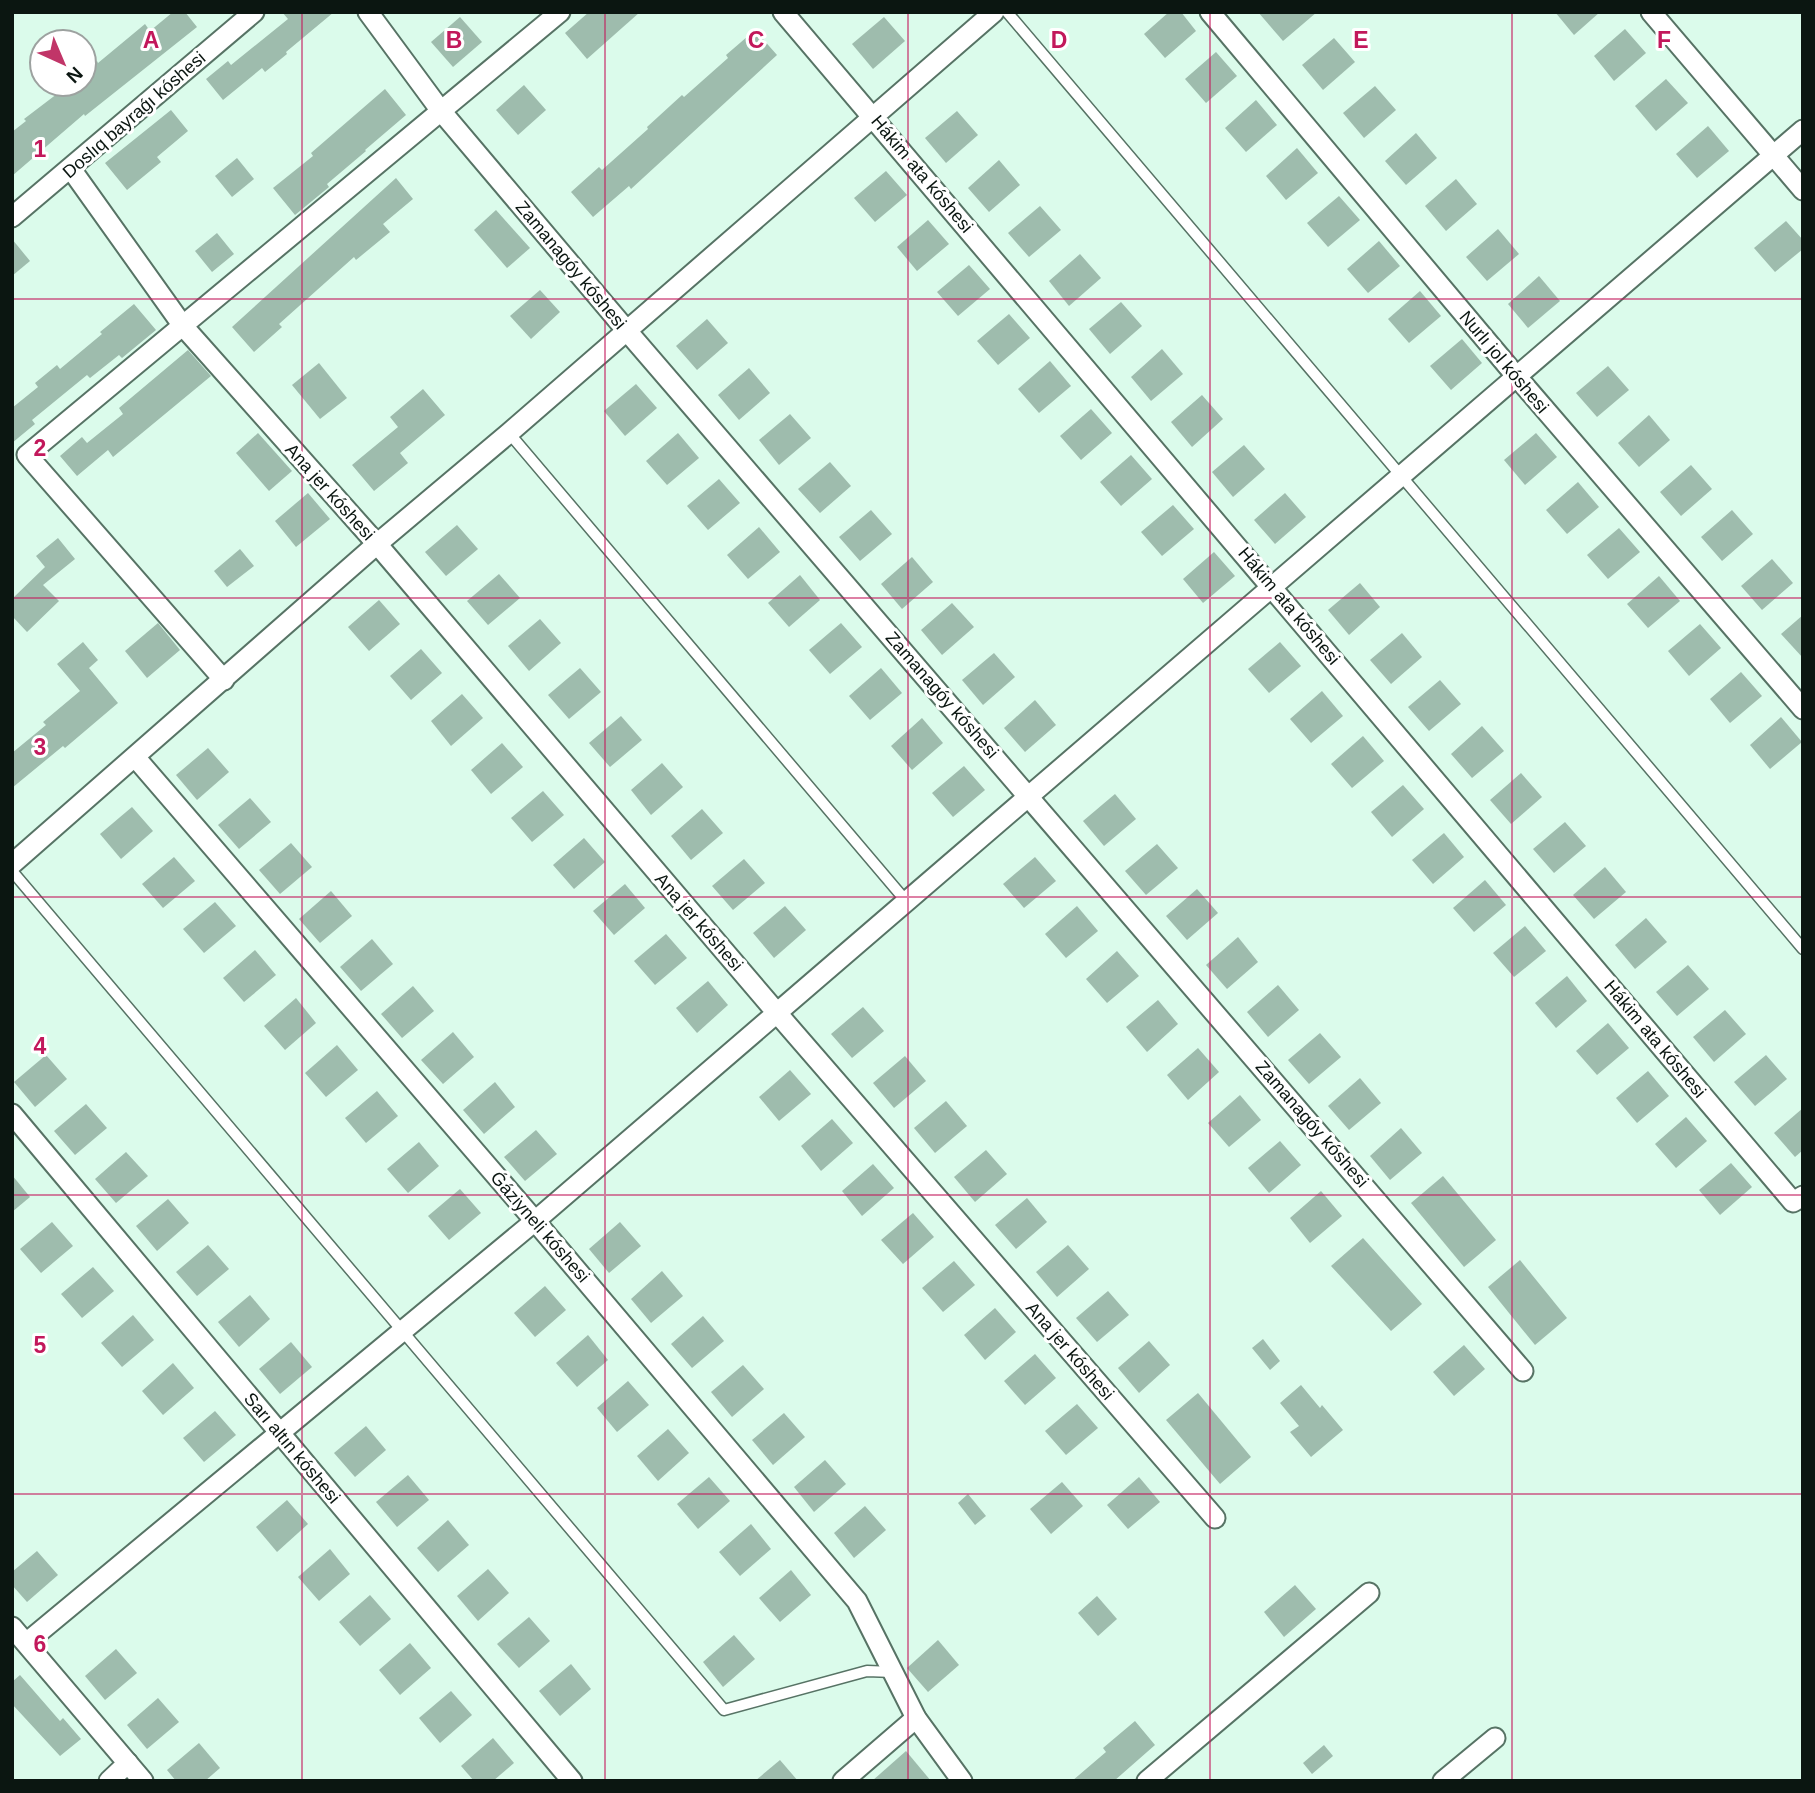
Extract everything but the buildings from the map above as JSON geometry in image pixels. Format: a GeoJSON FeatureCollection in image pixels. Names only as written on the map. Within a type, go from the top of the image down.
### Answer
{"type":"FeatureCollection","features":[{"type":"Feature","properties":{"kind":"street","name":"Doslıq bayraǵı kóshesi"},"geometry":{"type":"LineString","coordinates":[[12,217],[254,12]]}},
{"type":"Feature","properties":{"kind":"street","name":"Zamanagóy kóshesi"},"geometry":{"type":"LineString","coordinates":[[368,12],[441,111],[627,331],[1523,1371]]}},
{"type":"Feature","properties":{"kind":"street"},"geometry":{"type":"LineString","coordinates":[[224,680],[27,455],[559,12]]}},
{"type":"Feature","properties":{"kind":"street","name":"Hákim ata kóshesi"},"geometry":{"type":"LineString","coordinates":[[783,12],[1798,1199]]}},
{"type":"Feature","properties":{"kind":"street"},"geometry":{"type":"LineString","coordinates":[[12,864],[377,544],[509,433],[994,12]]}},
{"type":"Feature","properties":{"kind":"street","name":"Nurlı jol kóshesi"},"geometry":{"type":"LineString","coordinates":[[1210,12],[1517,377],[1803,709]]}},
{"type":"Feature","properties":{"kind":"street"},"geometry":{"type":"LineString","coordinates":[[1651,12],[1803,190]]}},
{"type":"Feature","properties":{"kind":"street"},"geometry":{"type":"LineString","coordinates":[[26,1643],[535,1221],[1803,130]]}},
{"type":"Feature","properties":{"kind":"street","name":"Ana jer kóshesi"},"geometry":{"type":"LineString","coordinates":[[71,169],[183,326],[377,544],[777,1013],[1215,1518]]}},
{"type":"Feature","properties":{"kind":"street","name":"Ǵáziyneli kóshesi"},"geometry":{"type":"LineString","coordinates":[[135,757],[858,1601],[916,1718],[962,1781]]}},
{"type":"Feature","properties":{"kind":"street","name":"Sarı altın kóshesi"},"geometry":{"type":"LineString","coordinates":[[12,1114],[572,1781]]}},
{"type":"Feature","properties":{"kind":"street"},"geometry":{"type":"LineString","coordinates":[[1147,1781],[1369,1593]]}},
{"type":"Feature","properties":{"kind":"street"},"geometry":{"type":"LineString","coordinates":[[12,1627],[143,1781]]}},
{"type":"Feature","properties":{"kind":"street"},"geometry":{"type":"LineString","coordinates":[[843,1781],[916,1718]]}},
{"type":"Feature","properties":{"kind":"street"},"geometry":{"type":"LineString","coordinates":[[1443,1781],[1495,1738]]}},
{"type":"Feature","properties":{"kind":"street"},"geometry":{"type":"LineString","coordinates":[[109,1781],[128,1763]]}},
{"type":"Feature","properties":{"kind":"lane"},"geometry":{"type":"LineString","coordinates":[[1007,12],[1803,949]]}},
{"type":"Feature","properties":{"kind":"lane"},"geometry":{"type":"LineString","coordinates":[[509,433],[906,901]]}},
{"type":"Feature","properties":{"kind":"lane"},"geometry":{"type":"LineString","coordinates":[[12,871],[723,1710],[867,1671],[893,1672]]}}]}
